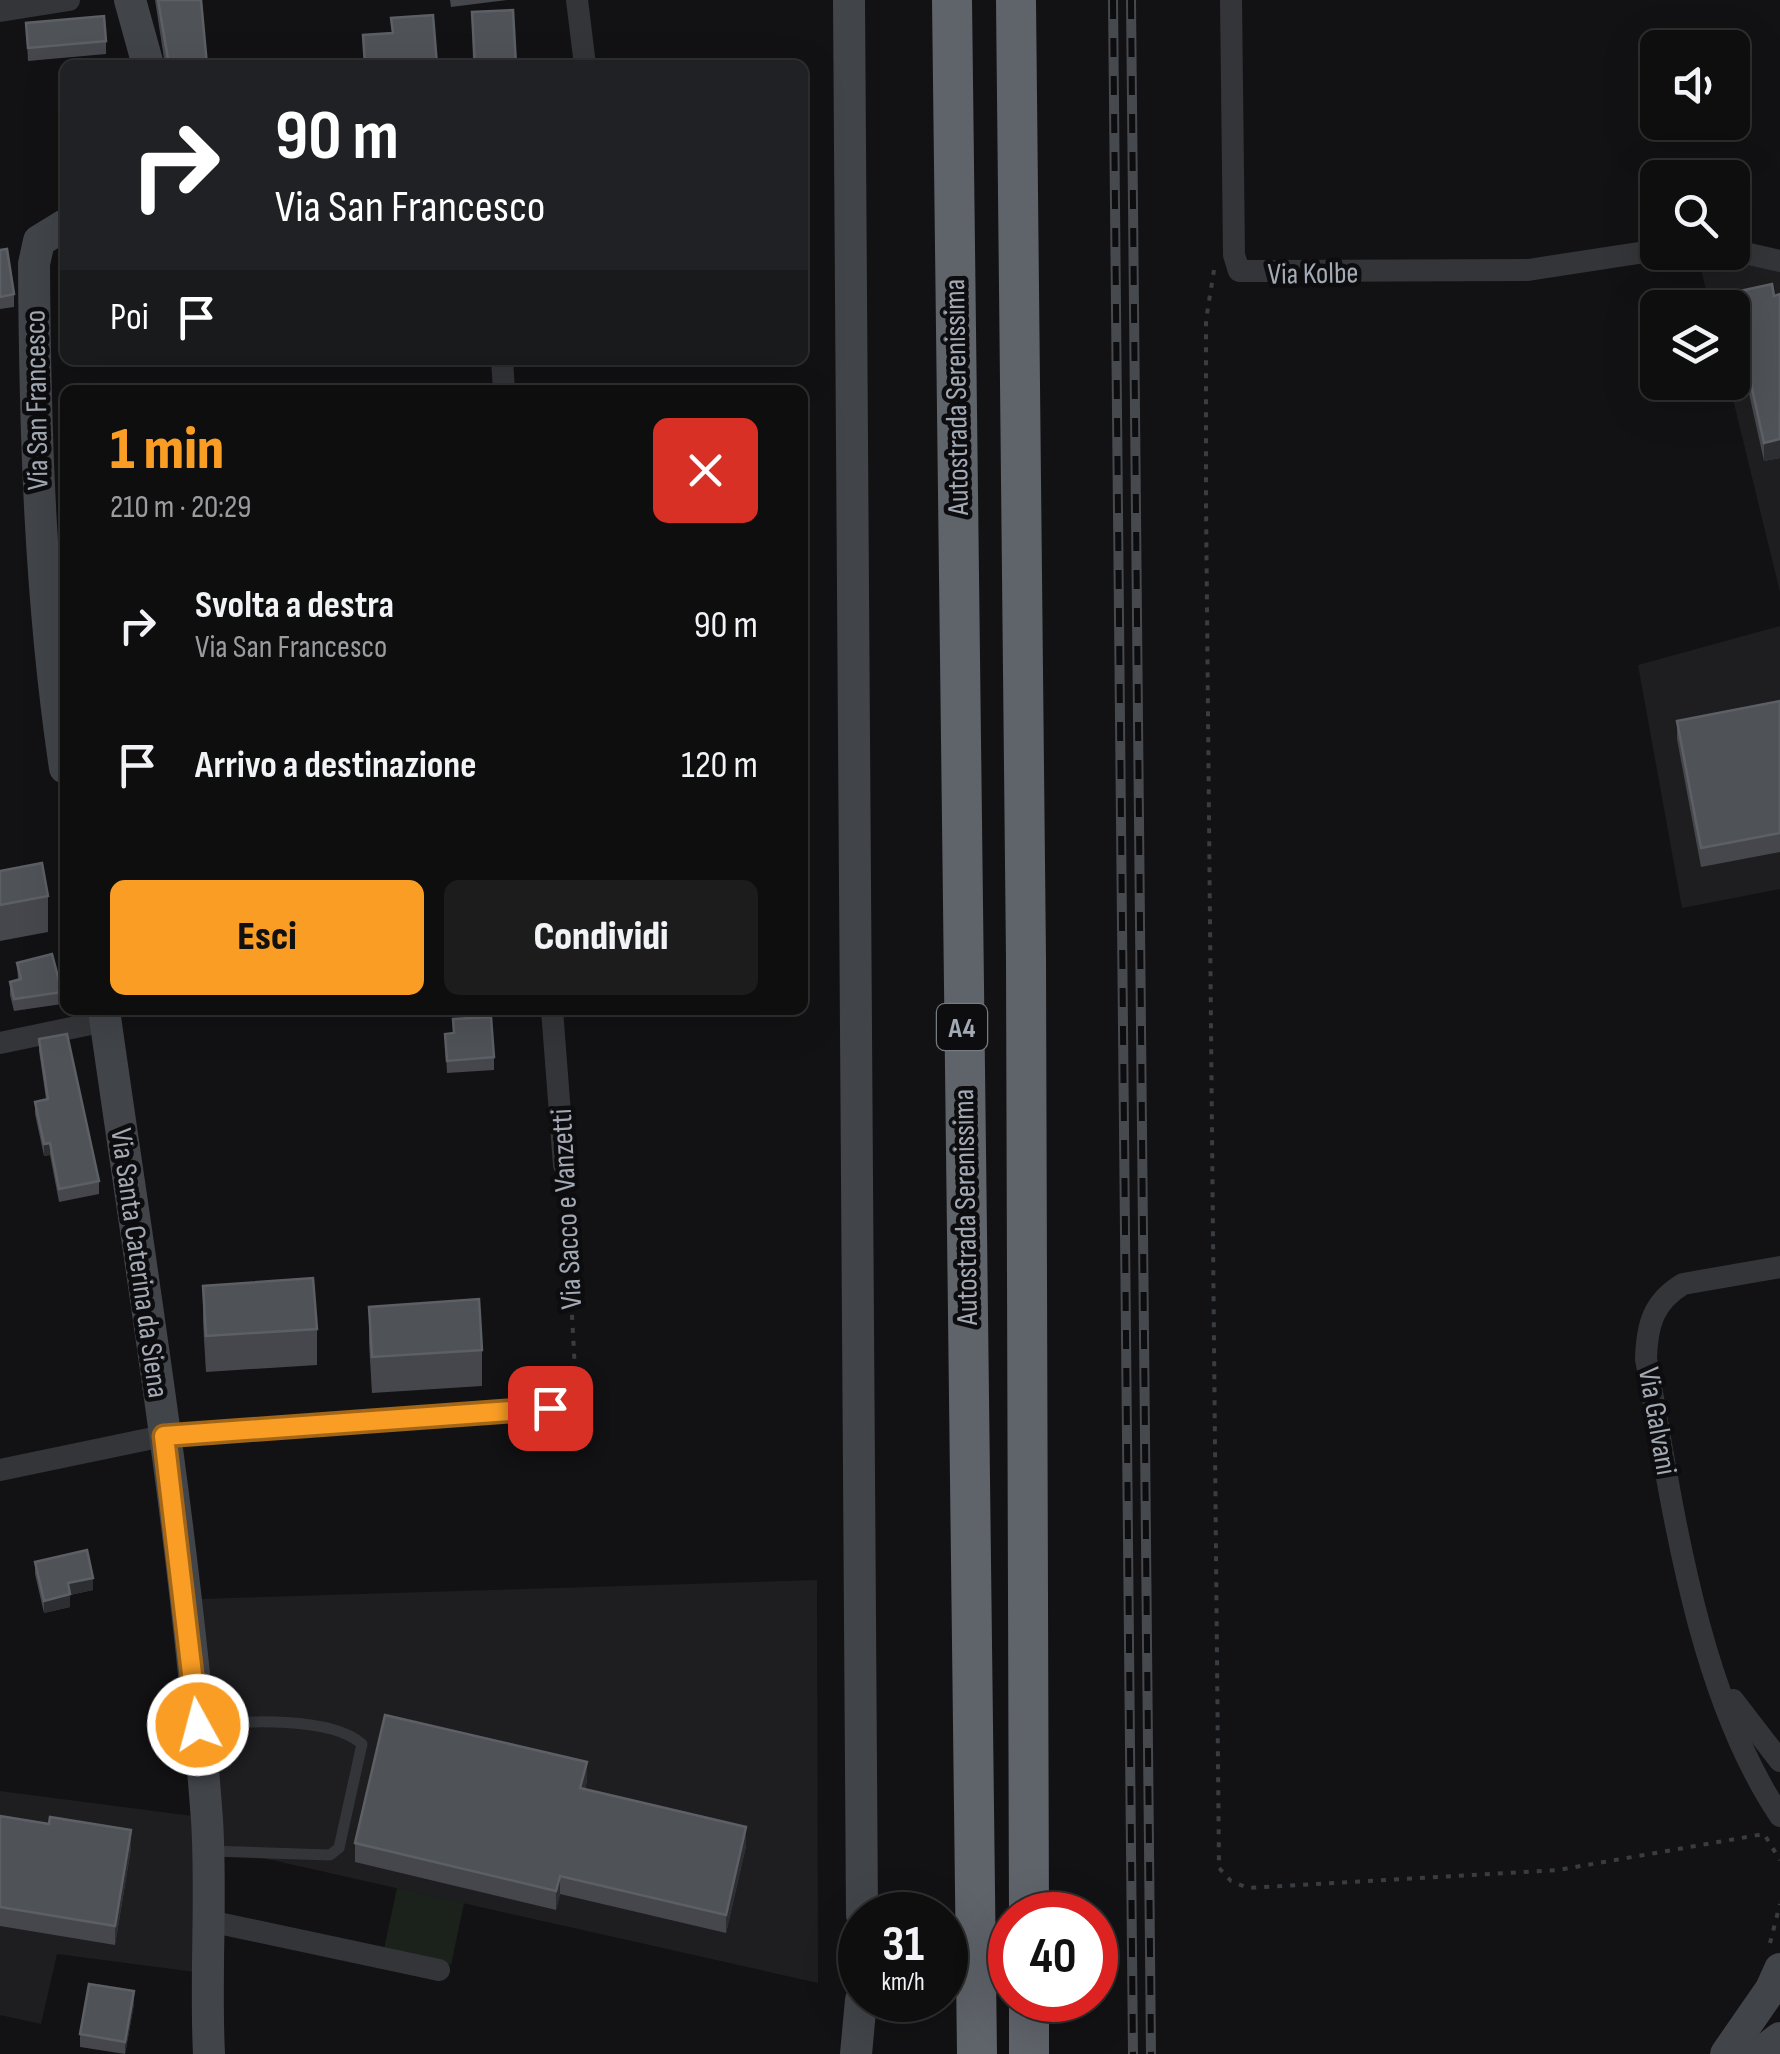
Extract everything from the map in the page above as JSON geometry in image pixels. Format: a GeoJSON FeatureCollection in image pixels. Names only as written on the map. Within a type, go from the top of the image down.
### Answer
{"type":"FeatureCollection","features":[{"type":"Feature","properties":{"kind":"highway","name":"Autostrada Serenissima"},"geometry":{"type":"LineString","coordinates":[[952,0],[977,2054]]}},
{"type":"Feature","properties":{"kind":"highway","name":"Autostrada Serenissima"},"geometry":{"type":"LineString","coordinates":[[1016,0],[1026,939],[1029,1892]]}},
{"type":"Feature","properties":{"kind":"highway"},"geometry":{"type":"LineString","coordinates":[[1029,2022],[1029,2054]]}},
{"type":"Feature","properties":{"kind":"street"},"geometry":{"type":"LineString","coordinates":[[0,11],[68,0]]}},
{"type":"Feature","properties":{"kind":"street"},"geometry":{"type":"LineString","coordinates":[[130,0],[147,60]]}},
{"type":"Feature","properties":{"kind":"street"},"geometry":{"type":"LineString","coordinates":[[577,0],[583,60]]}},
{"type":"Feature","properties":{"kind":"street"},"geometry":{"type":"LineString","coordinates":[[849,0],[862,1892]]}},
{"type":"Feature","properties":{"kind":"street","name":"Via Kolbe"},"geometry":{"type":"LineString","coordinates":[[1231,0],[1234,256],[1239,271],[1528,270],[1640,253]]}},
{"type":"Feature","properties":{"kind":"street","name":"Via San Francesco"},"geometry":{"type":"LineString","coordinates":[[60,228],[39,241],[34,264],[36,479],[60,734]]}},
{"type":"Feature","properties":{"kind":"street"},"geometry":{"type":"LineString","coordinates":[[1750,254],[1780,262]]}},
{"type":"Feature","properties":{"kind":"street"},"geometry":{"type":"LineString","coordinates":[[0,1043],[104,1015]]}},
{"type":"Feature","properties":{"kind":"street","name":"Via Santa Caterina da Siena"},"geometry":{"type":"LineString","coordinates":[[104,1015],[164,1436],[198,1725],[208,1850],[209,2054]]}},
{"type":"Feature","properties":{"kind":"street","name":"Via Sacco e Vanzetti"},"geometry":{"type":"LineString","coordinates":[[552,1015],[564,1165]]}},
{"type":"Feature","properties":{"kind":"street","name":"Via Galvani"},"geometry":{"type":"LineString","coordinates":[[1780,1267],[1683,1284],[1659,1302],[1647,1331],[1646,1359],[1675,1516],[1714,1666],[1741,1753],[1780,1816]]}},
{"type":"Feature","properties":{"kind":"street"},"geometry":{"type":"LineString","coordinates":[[0,1470],[164,1436],[550,1408]]}},
{"type":"Feature","properties":{"kind":"street","name":"Via Galvani"},"geometry":{"type":"LineString","coordinates":[[1714,1666],[1742,1716],[1780,1761]]}},
{"type":"Feature","properties":{"kind":"street"},"geometry":{"type":"LineString","coordinates":[[209,1921],[439,1970]]}},
{"type":"Feature","properties":{"kind":"street"},"geometry":{"type":"LineString","coordinates":[[1726,2054],[1772,1989],[1780,1969]]}},
{"type":"Feature","properties":{"kind":"street"},"geometry":{"type":"LineString","coordinates":[[856,2054],[859,2022]]}},
{"type":"Feature","properties":{"kind":"street"},"geometry":{"type":"LineString","coordinates":[[1759,2054],[1780,2038]]}},
{"type":"Feature","properties":{"kind":"lane"},"geometry":{"type":"LineString","coordinates":[[198,1725],[242,1721],[341,1729],[362,1744],[339,1848],[330,1856],[208,1850]]}},
{"type":"Feature","properties":{"kind":"path"},"geometry":{"type":"LineString","coordinates":[[1215,264],[1206,320],[1206,392],[1219,1868],[1231,1881],[1248,1888],[1468,1878],[1558,1870],[1764,1834],[1780,1860]]}},
{"type":"Feature","properties":{"kind":"path","name":"Via Sacco e Vanzetti"},"geometry":{"type":"LineString","coordinates":[[564,1165],[577,1408]]}},
{"type":"Feature","properties":{"kind":"shaded area"},"geometry":{"type":"Polygon","coordinates":[[[1750,261],[1780,267],[1780,592],[1733,400],[1750,400],[1750,290],[1706,290],[1701,270],[1750,270],[1750,261]]]}},
{"type":"Feature","properties":{"kind":"shaded area"},"geometry":{"type":"Polygon","coordinates":[[[1780,626],[1780,889],[1682,908],[1638,665],[1780,626]]]}},
{"type":"Feature","properties":{"kind":"shaded area"},"geometry":{"type":"Polygon","coordinates":[[[817,1580],[818,1983],[214,1847],[199,1599],[817,1580]]]}},
{"type":"Feature","properties":{"kind":"shaded area"},"geometry":{"type":"Polygon","coordinates":[[[0,1791],[200,1817],[195,1972],[57,1954],[41,2024],[0,2015],[0,1791]]]}},
{"type":"Feature","properties":{"kind":"shaded area"},"geometry":{"type":"Polygon","coordinates":[[[397,1888],[464,1903],[451,1965],[384,1949],[397,1888]]]}},
{"type":"Feature","properties":{"kind":"building"},"geometry":{"type":"Polygon","coordinates":[[[158,0],[201,0],[207,60],[168,60],[158,0]]]}},
{"type":"Feature","properties":{"kind":"building"},"geometry":{"type":"Polygon","coordinates":[[[513,10],[516,60],[475,60],[472,12],[513,10]]]}},
{"type":"Feature","properties":{"kind":"building"},"geometry":{"type":"Polygon","coordinates":[[[433,15],[437,60],[365,60],[363,35],[393,33],[391,18],[433,15]]]}},
{"type":"Feature","properties":{"kind":"building"},"geometry":{"type":"Polygon","coordinates":[[[104,16],[106,41],[28,48],[26,23],[104,16]]]}},
{"type":"Feature","properties":{"kind":"building"},"geometry":{"type":"Polygon","coordinates":[[[7,249],[14,294],[0,297],[0,250],[7,249]]]}},
{"type":"Feature","properties":{"kind":"building"},"geometry":{"type":"Polygon","coordinates":[[[1772,284],[1774,296],[1780,294],[1780,439],[1764,443],[1750,379],[1750,290],[1745,290],[1772,284]]]}},
{"type":"Feature","properties":{"kind":"building"},"geometry":{"type":"Polygon","coordinates":[[[1780,701],[1780,833],[1701,848],[1677,721],[1780,701]]]}},
{"type":"Feature","properties":{"kind":"building"},"geometry":{"type":"Polygon","coordinates":[[[42,863],[48,896],[0,905],[0,871],[42,863]]]}},
{"type":"Feature","properties":{"kind":"building"},"geometry":{"type":"Polygon","coordinates":[[[52,954],[60,992],[14,999],[10,982],[21,979],[17,963],[52,954]]]}},
{"type":"Feature","properties":{"kind":"building"},"geometry":{"type":"Polygon","coordinates":[[[491,1017],[494,1057],[447,1061],[445,1034],[454,1033],[453,1019],[491,1017]]]}},
{"type":"Feature","properties":{"kind":"building"},"geometry":{"type":"Polygon","coordinates":[[[67,1034],[99,1181],[59,1189],[50,1143],[44,1144],[35,1102],[48,1099],[39,1039],[67,1034]]]}},
{"type":"Feature","properties":{"kind":"building"},"geometry":{"type":"Polygon","coordinates":[[[313,1278],[317,1329],[206,1336],[203,1286],[313,1278]]]}},
{"type":"Feature","properties":{"kind":"building"},"geometry":{"type":"Polygon","coordinates":[[[479,1299],[482,1350],[372,1357],[369,1307],[479,1299]]]}},
{"type":"Feature","properties":{"kind":"building"},"geometry":{"type":"Polygon","coordinates":[[[87,1550],[93,1578],[68,1583],[70,1594],[44,1601],[35,1562],[87,1550]]]}},
{"type":"Feature","properties":{"kind":"building"},"geometry":{"type":"Polygon","coordinates":[[[385,1715],[587,1762],[580,1788],[746,1827],[726,1915],[560,1876],[556,1891],[355,1843],[385,1715]]]}},
{"type":"Feature","properties":{"kind":"building"},"geometry":{"type":"Polygon","coordinates":[[[0,1816],[49,1824],[50,1817],[131,1830],[115,1926],[0,1907],[0,1816]]]}},
{"type":"Feature","properties":{"kind":"building"},"geometry":{"type":"Polygon","coordinates":[[[89,1984],[134,1991],[125,2042],[80,2034],[89,1984]]]}},
{"type":"Feature","properties":{"kind":"railway"},"geometry":{"type":"LineString","coordinates":[[1113,0],[1133,2054]]}},
{"type":"Feature","properties":{"kind":"railway"},"geometry":{"type":"LineString","coordinates":[[1131,0],[1151,2054]]}},
{"type":"Feature","properties":{"kind":"route"},"geometry":{"type":"LineString","coordinates":[[198,1725],[164,1436],[550,1408]]}}]}
